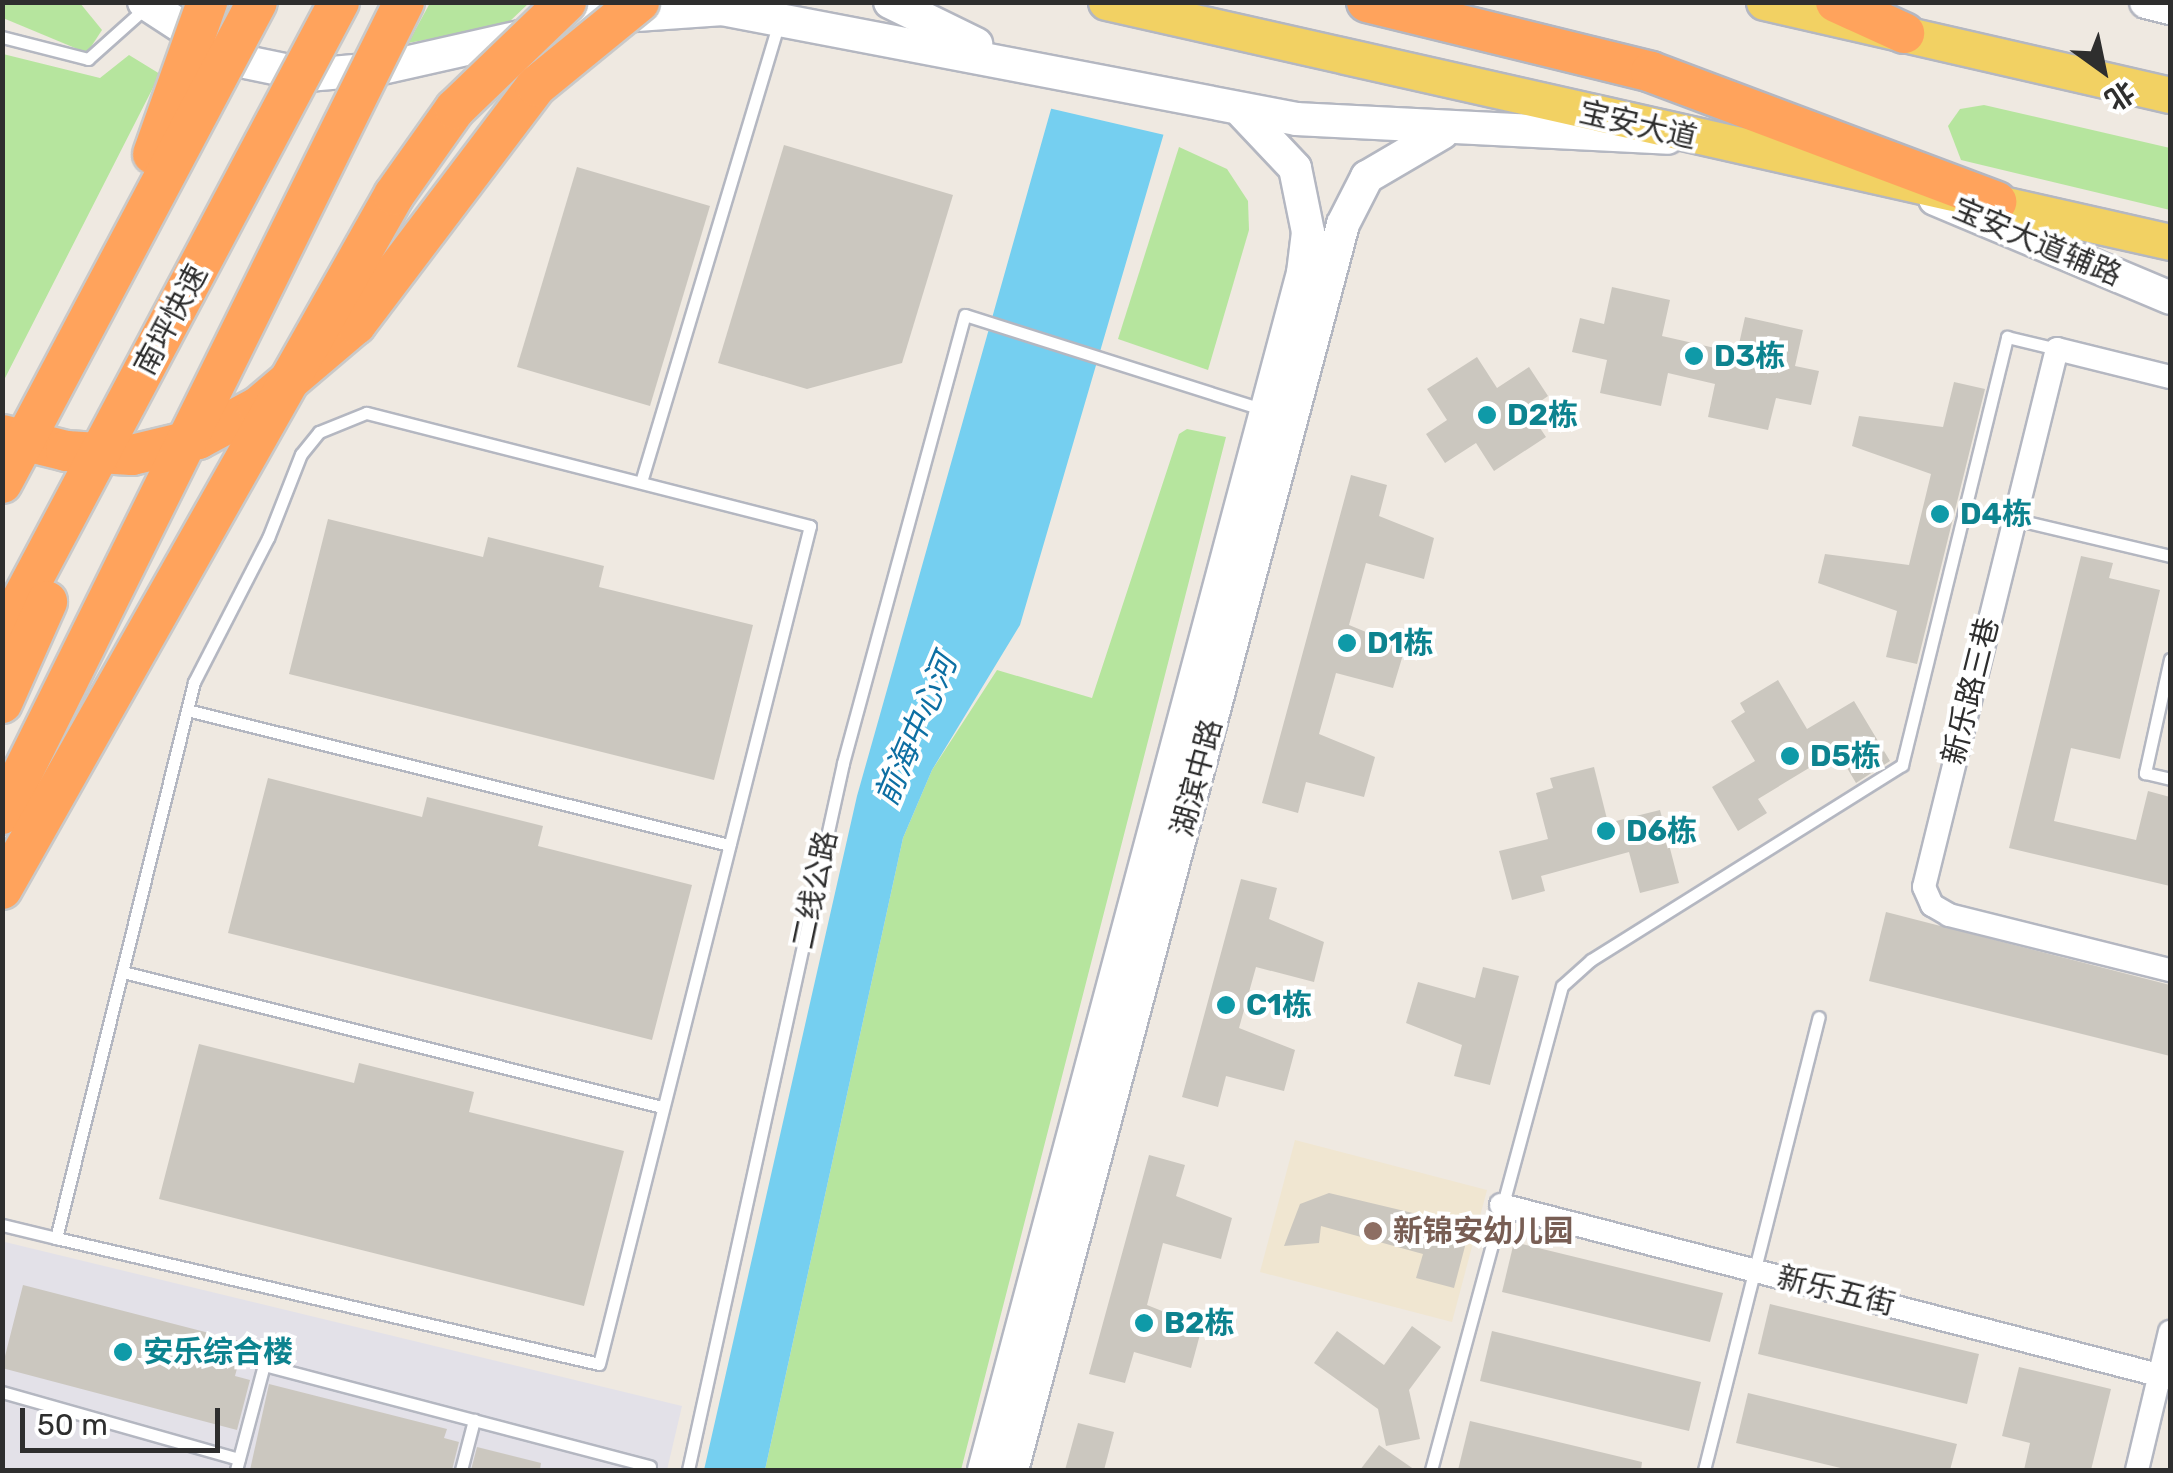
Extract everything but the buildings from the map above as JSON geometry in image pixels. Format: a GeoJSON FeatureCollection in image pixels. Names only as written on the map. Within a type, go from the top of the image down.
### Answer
{"type":"FeatureCollection","features":[{"type":"Feature","properties":{"kind":"highway"},"geometry":{"type":"LineString","coordinates":[[68,360],[208,2]]}},
{"type":"Feature","properties":{"kind":"highway"},"geometry":{"type":"LineString","coordinates":[[2,482],[257,2]]}},
{"type":"Feature","properties":{"kind":"highway","name":"南坪快速"},"geometry":{"type":"LineString","coordinates":[[2,637],[338,2]]}},
{"type":"Feature","properties":{"kind":"highway"},"geometry":{"type":"LineString","coordinates":[[2,814],[404,2]]}},
{"type":"Feature","properties":{"kind":"highway"},"geometry":{"type":"LineString","coordinates":[[2,889],[394,195],[455,109],[566,2]]}},
{"type":"Feature","properties":{"kind":"highway"},"geometry":{"type":"LineString","coordinates":[[2,435],[66,451],[132,455],[198,439],[258,407],[356,324],[536,86],[639,2]]}},
{"type":"Feature","properties":{"kind":"highway"},"geometry":{"type":"LineString","coordinates":[[1367,2],[1651,72],[1996,202]]}},
{"type":"Feature","properties":{"kind":"highway"},"geometry":{"type":"LineString","coordinates":[[1836,2],[1904,33]]}},
{"type":"Feature","properties":{"kind":"highway"},"geometry":{"type":"LineString","coordinates":[[2,704],[131,395]]}},
{"type":"Feature","properties":{"kind":"main road"},"geometry":{"type":"LineString","coordinates":[[890,2],[1026,64]]}},
{"type":"Feature","properties":{"kind":"main road","name":"宝安大道"},"geometry":{"type":"LineString","coordinates":[[1106,2],[1904,186],[1996,202],[2170,242]]}},
{"type":"Feature","properties":{"kind":"main road"},"geometry":{"type":"LineString","coordinates":[[1764,2],[2170,95]]}},
{"type":"Feature","properties":{"kind":"main road"},"geometry":{"type":"LineString","coordinates":[[2146,2],[2170,8]]}},
{"type":"Feature","properties":{"kind":"main road"},"geometry":{"type":"LineString","coordinates":[[146,4],[231,59],[308,75],[378,68],[609,17],[722,9],[781,16],[1026,64],[1240,111],[1444,132],[1698,139]]}},
{"type":"Feature","properties":{"kind":"main road","name":"湖滨中路"},"geometry":{"type":"LineString","coordinates":[[1012,1470],[1301,334],[1308,232],[1304,200],[1289,159],[1240,111]]}},
{"type":"Feature","properties":{"kind":"main road","name":"湖滨中路"},"geometry":{"type":"LineString","coordinates":[[984,1470],[1267,411],[1358,188],[1388,161],[1444,132]]}},
{"type":"Feature","properties":{"kind":"main road","name":"宝安大道辅路"},"geometry":{"type":"LineString","coordinates":[[1904,186],[2170,298]]}},
{"type":"Feature","properties":{"kind":"street"},"geometry":{"type":"LineString","coordinates":[[2057,349],[2170,377]]}},
{"type":"Feature","properties":{"kind":"street","name":"新乐路三巷"},"geometry":{"type":"LineString","coordinates":[[2057,349],[1924,876],[1926,897],[1949,915],[2170,970]]}},
{"type":"Feature","properties":{"kind":"street","name":"新乐五街"},"geometry":{"type":"LineString","coordinates":[[1502,1205],[2165,1376]]}},
{"type":"Feature","properties":{"kind":"street"},"geometry":{"type":"LineString","coordinates":[[2137,1470],[2165,1376],[2170,1332]]}},
{"type":"Feature","properties":{"kind":"lane"},"geometry":{"type":"LineString","coordinates":[[2,37],[88,59],[146,4]]}},
{"type":"Feature","properties":{"kind":"lane"},"geometry":{"type":"LineString","coordinates":[[641,482],[781,16]]}},
{"type":"Feature","properties":{"kind":"lane","name":"二线公路"},"geometry":{"type":"LineString","coordinates":[[688,1470],[843,763],[972,317],[1267,411]]}},
{"type":"Feature","properties":{"kind":"lane"},"geometry":{"type":"LineString","coordinates":[[1431,1470],[1556,1002],[1573,974],[1902,766],[2008,337],[2057,349]]}},
{"type":"Feature","properties":{"kind":"lane"},"geometry":{"type":"LineString","coordinates":[[2,1225],[56,1238],[599,1364],[810,526],[351,413],[301,454],[187,710],[56,1238]]}},
{"type":"Feature","properties":{"kind":"lane"},"geometry":{"type":"LineString","coordinates":[[2014,519],[2170,556]]}},
{"type":"Feature","properties":{"kind":"lane"},"geometry":{"type":"LineString","coordinates":[[2170,659],[2145,773],[2170,779]]}},
{"type":"Feature","properties":{"kind":"lane"},"geometry":{"type":"LineString","coordinates":[[187,710],[728,845]]}},
{"type":"Feature","properties":{"kind":"lane"},"geometry":{"type":"LineString","coordinates":[[122,972],[662,1107]]}},
{"type":"Feature","properties":{"kind":"lane"},"geometry":{"type":"LineString","coordinates":[[1704,1470],[1819,1017]]}},
{"type":"Feature","properties":{"kind":"lane"},"geometry":{"type":"LineString","coordinates":[[2,1392],[237,1465],[264,1365],[650,1466]]}},
{"type":"Feature","properties":{"kind":"lane"},"geometry":{"type":"LineString","coordinates":[[461,1470],[474,1420]]}},
{"type":"Feature","properties":{"kind":"shaded area","name":"新锦安幼儿园"},"geometry":{"type":"Polygon","coordinates":[[[1295,1140],[1487,1190],[1452,1322],[1260,1272],[1295,1140]]]}},
{"type":"Feature","properties":{"kind":"shaded area"},"geometry":{"type":"Polygon","coordinates":[[[5,1242],[682,1406],[667,1470],[3,1470],[5,1242]]]}},
{"type":"Feature","properties":{"kind":"green space"},"geometry":{"type":"Polygon","coordinates":[[[2,3],[80,3],[102,30],[87,53],[3,18],[2,3]]]}},
{"type":"Feature","properties":{"kind":"green space"},"geometry":{"type":"Polygon","coordinates":[[[430,3],[529,3],[506,25],[408,43],[430,3]]]}},
{"type":"Feature","properties":{"kind":"green space"},"geometry":{"type":"Polygon","coordinates":[[[3,54],[100,78],[129,55],[160,74],[3,382],[3,54]]]}},
{"type":"Feature","properties":{"kind":"green space"},"geometry":{"type":"Polygon","coordinates":[[[1984,105],[2170,148],[2170,210],[1961,160],[1948,126],[1960,109],[1984,105]]]}},
{"type":"Feature","properties":{"kind":"green space"},"geometry":{"type":"Polygon","coordinates":[[[1179,147],[1227,169],[1248,201],[1249,230],[1208,370],[1118,339],[1179,147]]]}},
{"type":"Feature","properties":{"kind":"green space"},"geometry":{"type":"Polygon","coordinates":[[[1187,429],[1226,437],[961,1470],[765,1470],[903,838],[932,770],[997,670],[1092,698],[1179,434],[1187,429]]]}},
{"type":"Feature","properties":{"kind":"water","name":"前海中心河"},"geometry":{"type":"Polygon","coordinates":[[[1081,3],[1202,3],[1020,625],[932,770],[903,838],[765,1470],[704,1470],[857,796],[1081,3]]]}},
{"type":"Feature","properties":{"kind":"pier"},"geometry":{"type":"Polygon","coordinates":[[[1076,2],[1207,2],[1169,136],[1044,107],[1076,2]]]}},
{"type":"Feature","properties":{"kind":"place","name":"D3栋"},"geometry":{"type":"Point","coordinates":[1694,356]}},
{"type":"Feature","properties":{"kind":"place","name":"D2栋"},"geometry":{"type":"Point","coordinates":[1487,415]}},
{"type":"Feature","properties":{"kind":"place","name":"D4栋"},"geometry":{"type":"Point","coordinates":[1940,514]}},
{"type":"Feature","properties":{"kind":"place","name":"D1栋"},"geometry":{"type":"Point","coordinates":[1347,643]}},
{"type":"Feature","properties":{"kind":"place","name":"D5栋"},"geometry":{"type":"Point","coordinates":[1790,756]}},
{"type":"Feature","properties":{"kind":"place","name":"D6栋"},"geometry":{"type":"Point","coordinates":[1606,831]}},
{"type":"Feature","properties":{"kind":"place","name":"C1栋"},"geometry":{"type":"Point","coordinates":[1226,1005]}},
{"type":"Feature","properties":{"kind":"place","name":"新锦安幼儿园"},"geometry":{"type":"Point","coordinates":[1373,1231]}},
{"type":"Feature","properties":{"kind":"place","name":"B2栋"},"geometry":{"type":"Point","coordinates":[1144,1323]}},
{"type":"Feature","properties":{"kind":"place","name":"安乐综合楼"},"geometry":{"type":"Point","coordinates":[123,1352]}}]}
